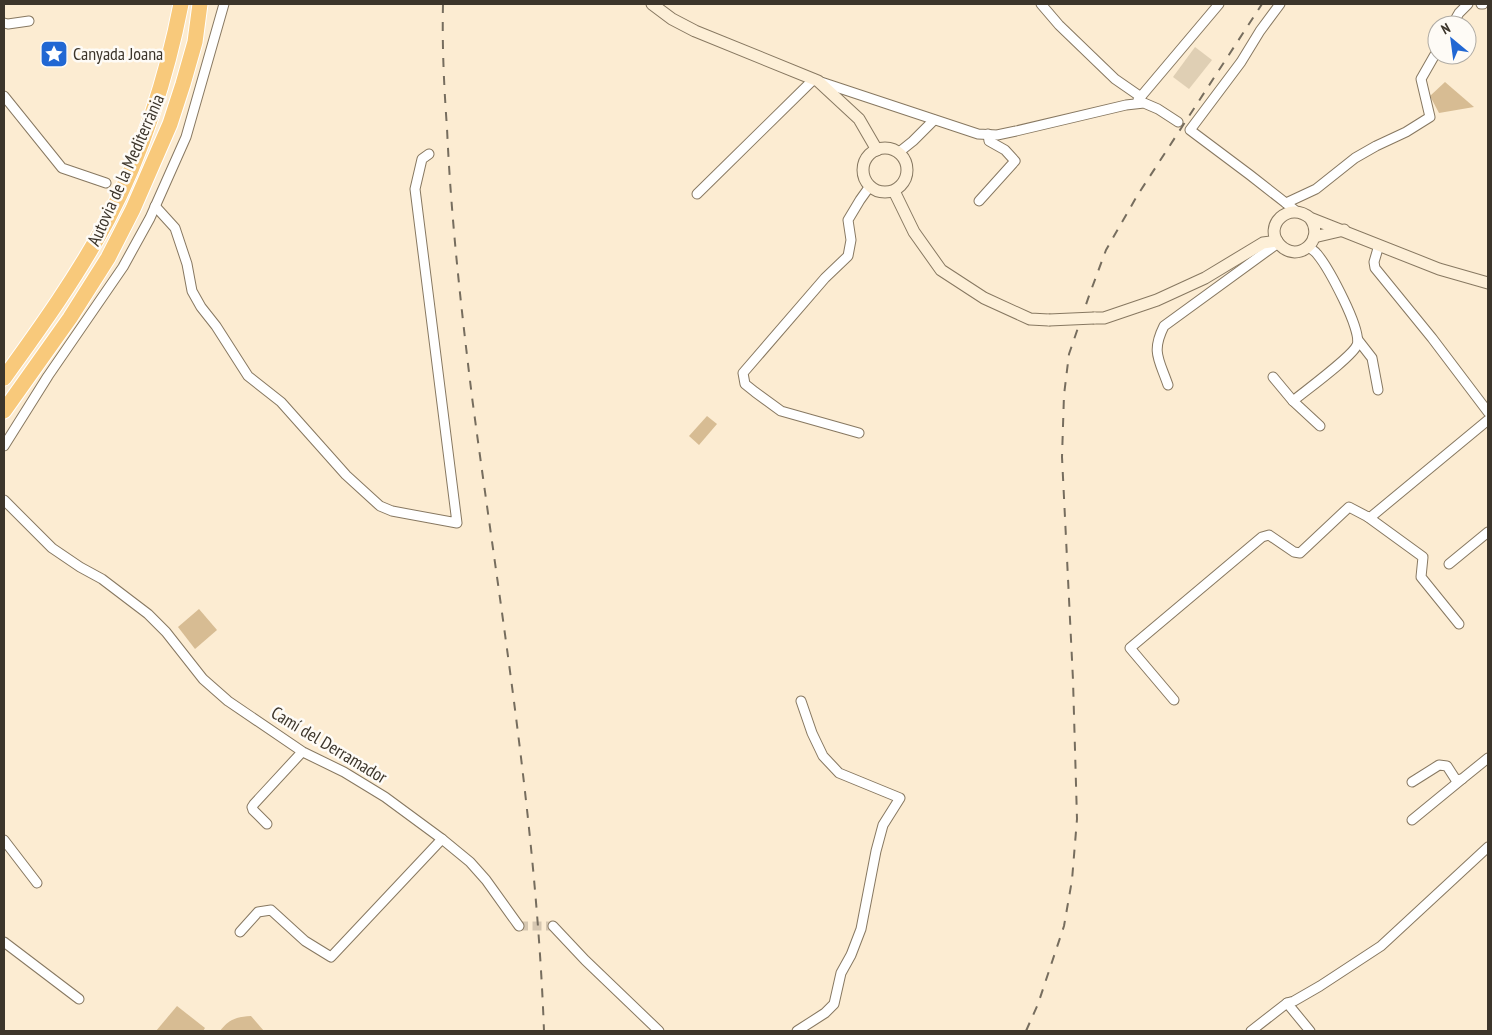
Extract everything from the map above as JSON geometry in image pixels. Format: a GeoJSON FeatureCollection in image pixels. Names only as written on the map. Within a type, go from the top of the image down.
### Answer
{"type":"FeatureCollection","features":[{"type":"Feature","properties":{"kind":"highway","name":"Autovia de la Mediterrània"},"geometry":{"type":"LineString","coordinates":[[4,378],[71,282],[108,218],[128,176],[160,90],[181,4]]}},
{"type":"Feature","properties":{"kind":"highway","name":"Autovia de la Mediterrània"},"geometry":{"type":"LineString","coordinates":[[4,411],[70,318],[108,258],[133,209],[170,124],[195,42],[200,4]]}},
{"type":"Feature","properties":{"kind":"highway"},"geometry":{"type":"LineString","coordinates":[[195,42],[209,4]]}},
{"type":"Feature","properties":{"kind":"street"},"geometry":{"type":"LineString","coordinates":[[4,446],[48,376],[123,267],[155,206],[186,137],[224,4]]}},
{"type":"Feature","properties":{"kind":"street"},"geometry":{"type":"LineString","coordinates":[[652,4],[672,19],[695,31],[816,80],[978,134],[996,135],[1144,103],[1158,109],[1178,122]]}},
{"type":"Feature","properties":{"kind":"street"},"geometry":{"type":"LineString","coordinates":[[1041,4],[1059,25],[1115,79],[1141,96]]}},
{"type":"Feature","properties":{"kind":"street"},"geometry":{"type":"LineString","coordinates":[[1135,104],[1219,4]]}},
{"type":"Feature","properties":{"kind":"street"},"geometry":{"type":"LineString","coordinates":[[1280,4],[1260,31],[1241,62],[1190,130],[1296,211],[1306,214],[1310,218],[1315,227],[1311,242],[1354,320],[1358,340],[1357,347],[1293,401]]}},
{"type":"Feature","properties":{"kind":"street"},"geometry":{"type":"LineString","coordinates":[[1459,15],[1468,4]]}},
{"type":"Feature","properties":{"kind":"street"},"geometry":{"type":"LineString","coordinates":[[4,23],[29,21]]}},
{"type":"Feature","properties":{"kind":"street"},"geometry":{"type":"LineString","coordinates":[[1286,203],[1316,189],[1355,158],[1406,132],[1430,117],[1422,79],[1430,65]]}},
{"type":"Feature","properties":{"kind":"street"},"geometry":{"type":"LineString","coordinates":[[816,80],[859,119],[877,150]]}},
{"type":"Feature","properties":{"kind":"street"},"geometry":{"type":"LineString","coordinates":[[697,194],[816,80]]}},
{"type":"Feature","properties":{"kind":"street"},"geometry":{"type":"LineString","coordinates":[[4,96],[62,168],[106,183]]}},
{"type":"Feature","properties":{"kind":"street"},"geometry":{"type":"LineString","coordinates":[[898,153],[934,120]]}},
{"type":"Feature","properties":{"kind":"street"},"geometry":{"type":"LineString","coordinates":[[979,202],[1015,160],[1005,150],[989,141],[988,134]]}},
{"type":"Feature","properties":{"kind":"street"},"geometry":{"type":"LineString","coordinates":[[884,149],[898,153],[903,158],[907,170],[904,182],[894,190],[886,192],[879,191],[870,186],[864,175],[864,168],[866,160],[871,154],[877,150],[884,149]]}},
{"type":"Feature","properties":{"kind":"street"},"geometry":{"type":"LineString","coordinates":[[155,206],[175,228],[187,264],[192,291],[248,376],[281,402],[346,475],[380,506],[392,512],[457,523],[415,189],[422,159],[429,154]]}},
{"type":"Feature","properties":{"kind":"street"},"geometry":{"type":"LineString","coordinates":[[859,433],[781,411],[745,384],[743,373],[825,278],[848,256],[851,240],[848,220],[870,186]]}},
{"type":"Feature","properties":{"kind":"street"},"geometry":{"type":"LineString","coordinates":[[894,190],[914,232],[941,270],[984,298],[1030,319],[1104,318],[1157,300],[1205,278],[1258,245],[1268,241],[1278,242]]}},
{"type":"Feature","properties":{"kind":"street"},"geometry":{"type":"LineString","coordinates":[[1193,283],[1203,274],[1263,236],[1284,214],[1296,211]]}},
{"type":"Feature","properties":{"kind":"street"},"geometry":{"type":"LineString","coordinates":[[1310,218],[1440,269],[1488,283]]}},
{"type":"Feature","properties":{"kind":"street"},"geometry":{"type":"LineString","coordinates":[[1276,223],[1275,235],[1278,242],[1291,251],[1303,250],[1311,242],[1344,230]]}},
{"type":"Feature","properties":{"kind":"street"},"geometry":{"type":"LineString","coordinates":[[1168,385],[1156,350],[1158,338],[1164,326],[1278,242]]}},
{"type":"Feature","properties":{"kind":"street"},"geometry":{"type":"LineString","coordinates":[[1379,245],[1374,262],[1375,268],[1414,315],[1488,412]]}},
{"type":"Feature","properties":{"kind":"street"},"geometry":{"type":"LineString","coordinates":[[1358,340],[1372,358],[1378,390]]}},
{"type":"Feature","properties":{"kind":"street"},"geometry":{"type":"LineString","coordinates":[[1273,377],[1293,401],[1320,426]]}},
{"type":"Feature","properties":{"kind":"street"},"geometry":{"type":"LineString","coordinates":[[1368,517],[1372,516],[1426,473],[1488,420]]}},
{"type":"Feature","properties":{"kind":"street","name":"Camí del Derramador"},"geometry":{"type":"LineString","coordinates":[[4,500],[52,548],[102,579],[148,614],[166,632],[203,679],[228,701],[276,736],[302,752],[344,772],[385,797],[470,862],[486,880],[519,926]]}},
{"type":"Feature","properties":{"kind":"street"},"geometry":{"type":"LineString","coordinates":[[1174,700],[1130,648],[1262,537],[1269,534],[1294,552],[1300,553],[1349,507],[1368,517],[1423,556],[1421,577],[1460,624]]}},
{"type":"Feature","properties":{"kind":"street"},"geometry":{"type":"LineString","coordinates":[[1449,564],[1488,532]]}},
{"type":"Feature","properties":{"kind":"street"},"geometry":{"type":"LineString","coordinates":[[797,1031],[825,1013],[834,1004],[841,973],[851,955],[861,929],[876,851],[884,825],[900,798],[839,773],[822,756],[801,701]]}},
{"type":"Feature","properties":{"kind":"street"},"geometry":{"type":"LineString","coordinates":[[266,824],[252,807],[302,752]]}},
{"type":"Feature","properties":{"kind":"street"},"geometry":{"type":"LineString","coordinates":[[1412,820],[1488,758]]}},
{"type":"Feature","properties":{"kind":"street"},"geometry":{"type":"LineString","coordinates":[[1412,782],[1439,765],[1447,766],[1456,780],[1462,779]]}},
{"type":"Feature","properties":{"kind":"street"},"geometry":{"type":"LineString","coordinates":[[240,932],[258,912],[272,910],[305,941],[332,957],[442,839]]}},
{"type":"Feature","properties":{"kind":"street"},"geometry":{"type":"LineString","coordinates":[[4,840],[37,883]]}},
{"type":"Feature","properties":{"kind":"street"},"geometry":{"type":"LineString","coordinates":[[1251,1031],[1287,1003],[1320,986],[1381,946],[1488,847]]}},
{"type":"Feature","properties":{"kind":"street"},"geometry":{"type":"LineString","coordinates":[[553,926],[585,960],[659,1031]]}},
{"type":"Feature","properties":{"kind":"street"},"geometry":{"type":"LineString","coordinates":[[4,942],[79,999]]}},
{"type":"Feature","properties":{"kind":"street"},"geometry":{"type":"LineString","coordinates":[[1287,1003],[1310,1031]]}},
{"type":"Feature","properties":{"kind":"shaded area"},"geometry":{"type":"Polygon","coordinates":[[[1195,47],[1212,60],[1189,89],[1173,77],[1195,47]]]}},
{"type":"Feature","properties":{"kind":"shaded area"},"geometry":{"type":"Polygon","coordinates":[[[1445,82],[1474,107],[1439,113],[1430,96],[1445,82]]]}},
{"type":"Feature","properties":{"kind":"shaded area"},"geometry":{"type":"Polygon","coordinates":[[[707,416],[717,424],[699,445],[689,436],[707,416]]]}},
{"type":"Feature","properties":{"kind":"shaded area"},"geometry":{"type":"Polygon","coordinates":[[[199,609],[217,630],[195,649],[178,627],[199,609]]]}},
{"type":"Feature","properties":{"kind":"shaded area"},"geometry":{"type":"Polygon","coordinates":[[[177,1006],[205,1028],[203,1031],[156,1031],[177,1006]]]}},
{"type":"Feature","properties":{"kind":"shaded area"},"geometry":{"type":"Polygon","coordinates":[[[251,1016],[264,1031],[220,1031],[233,1019],[251,1016]]]}},
{"type":"Feature","properties":{"kind":"tunnel"},"geometry":{"type":"LineString","coordinates":[[519,926],[553,926]]}},
{"type":"Feature","properties":{"kind":"railway"},"geometry":{"type":"LineString","coordinates":[[443,4],[445,97],[457,262],[472,397],[516,713],[525,792],[540,951],[544,1031]]}},
{"type":"Feature","properties":{"kind":"railway"},"geometry":{"type":"LineString","coordinates":[[1026,1031],[1038,1004],[1064,926],[1072,880],[1077,819],[1073,680],[1062,457],[1064,395],[1069,354],[1106,250],[1137,196],[1262,4]]}},
{"type":"Feature","properties":{"kind":"place","name":"Canyada Joana"},"geometry":{"type":"Point","coordinates":[54,54]}}]}
